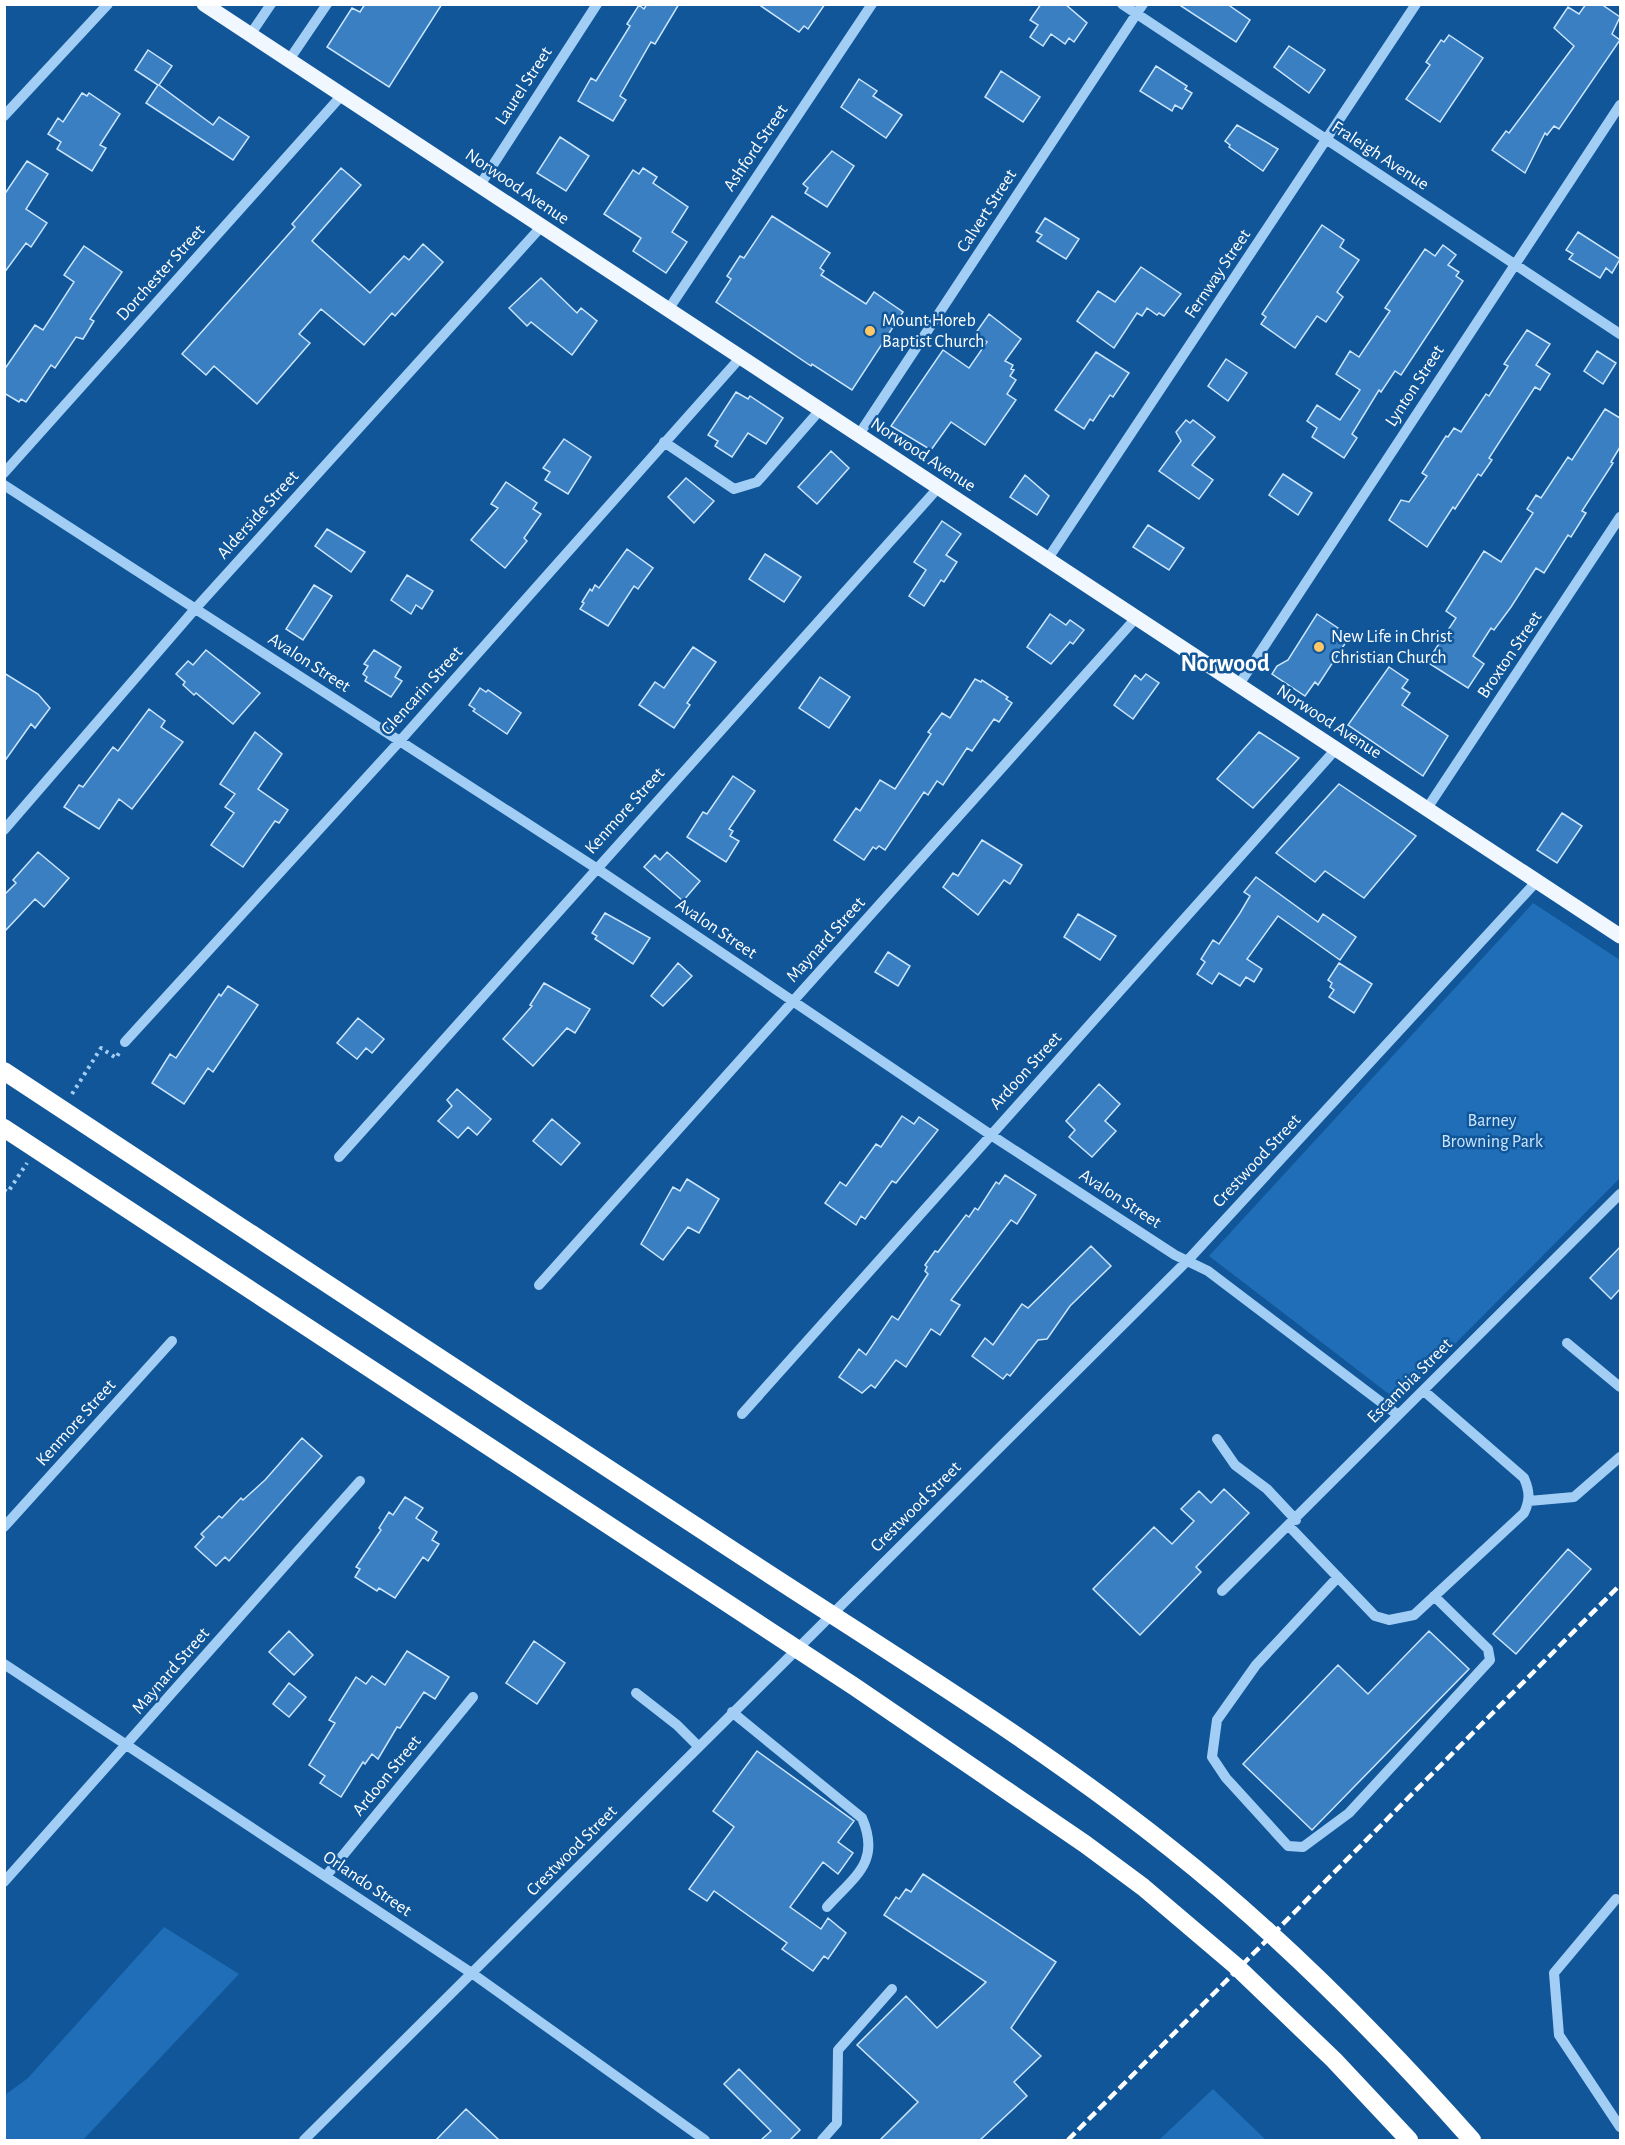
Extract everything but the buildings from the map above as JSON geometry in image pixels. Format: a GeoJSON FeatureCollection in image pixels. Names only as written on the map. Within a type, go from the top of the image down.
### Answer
{"type":"FeatureCollection","features":[{"type":"Feature","properties":{"kind":"highway"},"geometry":{"type":"LineString","coordinates":[[4,1071],[765,1572],[889,1651],[1112,1803],[1216,1886],[1326,1984],[1387,2046],[1472,2140]]}},
{"type":"Feature","properties":{"kind":"highway"},"geometry":{"type":"LineString","coordinates":[[4,1128],[1027,1802],[1184,1921],[1334,2060],[1409,2140]]}},
{"type":"Feature","properties":{"kind":"main road","name":"Norwood Avenue"},"geometry":{"type":"LineString","coordinates":[[215,7],[250,35],[541,227],[1426,810],[1620,934]]}},
{"type":"Feature","properties":{"kind":"street"},"geometry":{"type":"LineString","coordinates":[[4,116],[108,4]]}},
{"type":"Feature","properties":{"kind":"street"},"geometry":{"type":"LineString","coordinates":[[250,35],[271,4]]}},
{"type":"Feature","properties":{"kind":"street"},"geometry":{"type":"LineString","coordinates":[[289,60],[327,4]]}},
{"type":"Feature","properties":{"kind":"street","name":"Laurel Street"},"geometry":{"type":"LineString","coordinates":[[480,185],[597,4]]}},
{"type":"Feature","properties":{"kind":"street","name":"Ashford Street"},"geometry":{"type":"LineString","coordinates":[[668,310],[872,4]]}},
{"type":"Feature","properties":{"kind":"street","name":"Fraleigh Avenue"},"geometry":{"type":"LineString","coordinates":[[1122,4],[1140,9],[1327,141],[1620,334]]}},
{"type":"Feature","properties":{"kind":"street","name":"Fernway Street"},"geometry":{"type":"LineString","coordinates":[[1047,560],[1416,4]]}},
{"type":"Feature","properties":{"kind":"street","name":"Calvert Street"},"geometry":{"type":"LineString","coordinates":[[858,436],[1140,9]]}},
{"type":"Feature","properties":{"kind":"street","name":"Dorchester Street"},"geometry":{"type":"LineString","coordinates":[[4,473],[342,95]]}},
{"type":"Feature","properties":{"kind":"street","name":"Lynton Street"},"geometry":{"type":"LineString","coordinates":[[1238,686],[1620,105]]}},
{"type":"Feature","properties":{"kind":"street","name":"Alderside Street"},"geometry":{"type":"LineString","coordinates":[[4,830],[195,609],[541,227]]}},
{"type":"Feature","properties":{"kind":"street","name":"Glencarin Street"},"geometry":{"type":"LineString","coordinates":[[126,1042],[399,742],[740,358]]}},
{"type":"Feature","properties":{"kind":"street"},"geometry":{"type":"LineString","coordinates":[[664,442],[734,489],[757,482],[820,410]]}},
{"type":"Feature","properties":{"kind":"street","name":"Avalon Street"},"geometry":{"type":"LineString","coordinates":[[4,485],[596,868],[991,1135],[1175,1255],[1218,1278],[1398,1415]]}},
{"type":"Feature","properties":{"kind":"street","name":"Kenmore Street"},"geometry":{"type":"LineString","coordinates":[[339,1157],[938,488]]}},
{"type":"Feature","properties":{"kind":"street","name":"Broxton Street"},"geometry":{"type":"LineString","coordinates":[[1426,810],[1620,518]]}},
{"type":"Feature","properties":{"kind":"street","name":"Maynard Street"},"geometry":{"type":"LineString","coordinates":[[539,1285],[1136,618]]}},
{"type":"Feature","properties":{"kind":"street","name":"Ardoon Street"},"geometry":{"type":"LineString","coordinates":[[742,1414],[1336,749]]}},
{"type":"Feature","properties":{"kind":"street","name":"Crestwood Street"},"geometry":{"type":"LineString","coordinates":[[304,2140],[1188,1260],[1536,882]]}},
{"type":"Feature","properties":{"kind":"street","name":"Escambia Street"},"geometry":{"type":"LineString","coordinates":[[1222,1591],[1293,1523],[1620,1194]]}},
{"type":"Feature","properties":{"kind":"street","name":"Kenmore Street"},"geometry":{"type":"LineString","coordinates":[[4,1527],[172,1341]]}},
{"type":"Feature","properties":{"kind":"street"},"geometry":{"type":"LineString","coordinates":[[1567,1343],[1620,1387]]}},
{"type":"Feature","properties":{"kind":"street"},"geometry":{"type":"LineString","coordinates":[[1217,1439],[1235,1465],[1267,1489],[1338,1577],[1375,1616],[1389,1620],[1414,1615],[1524,1514],[1529,1501],[1529,1489],[1524,1478],[1424,1391]]}},
{"type":"Feature","properties":{"kind":"street"},"geometry":{"type":"LineString","coordinates":[[1529,1501],[1574,1497],[1620,1457]]}},
{"type":"Feature","properties":{"kind":"street","name":"Maynard Street"},"geometry":{"type":"LineString","coordinates":[[4,1882],[129,1744],[360,1481]]}},
{"type":"Feature","properties":{"kind":"street"},"geometry":{"type":"LineString","coordinates":[[1338,1577],[1256,1665],[1217,1720],[1212,1757],[1226,1778],[1288,1846],[1303,1847],[1349,1813],[1490,1659],[1488,1649],[1434,1596]]}},
{"type":"Feature","properties":{"kind":"street","name":"Orlando Street"},"geometry":{"type":"LineString","coordinates":[[4,1664],[129,1744],[473,1974],[705,2140]]}},
{"type":"Feature","properties":{"kind":"street"},"geometry":{"type":"LineString","coordinates":[[636,1693],[677,1725],[699,1747]]}},
{"type":"Feature","properties":{"kind":"street","name":"Ardoon Street"},"geometry":{"type":"LineString","coordinates":[[326,1876],[473,1697]]}},
{"type":"Feature","properties":{"kind":"street"},"geometry":{"type":"LineString","coordinates":[[732,1712],[862,1818],[870,1836],[867,1863],[827,1907]]}},
{"type":"Feature","properties":{"kind":"street"},"geometry":{"type":"LineString","coordinates":[[1619,1899],[1554,1973],[1559,2035],[1620,2127]]}},
{"type":"Feature","properties":{"kind":"street"},"geometry":{"type":"LineString","coordinates":[[822,2140],[837,2123],[837,2050],[892,1989]]}},
{"type":"Feature","properties":{"kind":"path"},"geometry":{"type":"LineString","coordinates":[[102,1048],[116,1058]]}},
{"type":"Feature","properties":{"kind":"green space","name":"Barney Browning Park"},"geometry":{"type":"Polygon","coordinates":[[[1533,903],[1620,960],[1620,1178],[1398,1401],[1209,1256],[1533,903]]]}},
{"type":"Feature","properties":{"kind":"green space"},"geometry":{"type":"Polygon","coordinates":[[[164,1927],[239,1974],[83,2140],[5,2140],[5,2095],[28,2078],[164,1927]]]}},
{"type":"Feature","properties":{"kind":"green space"},"geometry":{"type":"Polygon","coordinates":[[[1213,2089],[1266,2140],[1159,2140],[1213,2089]]]}},
{"type":"Feature","properties":{"kind":"railway"},"geometry":{"type":"LineString","coordinates":[[1068,2140],[1620,1585]]}},
{"type":"Feature","properties":{"kind":"place","name":"Mount Horeb Baptist Church"},"geometry":{"type":"Point","coordinates":[870,331]}},
{"type":"Feature","properties":{"kind":"place","name":"New Life in Christ Christian Church"},"geometry":{"type":"Point","coordinates":[1319,647]}},
{"type":"Feature","properties":{"kind":"district","name":"Norwood"},"geometry":{"type":"Point","coordinates":[1225,664]}}]}
